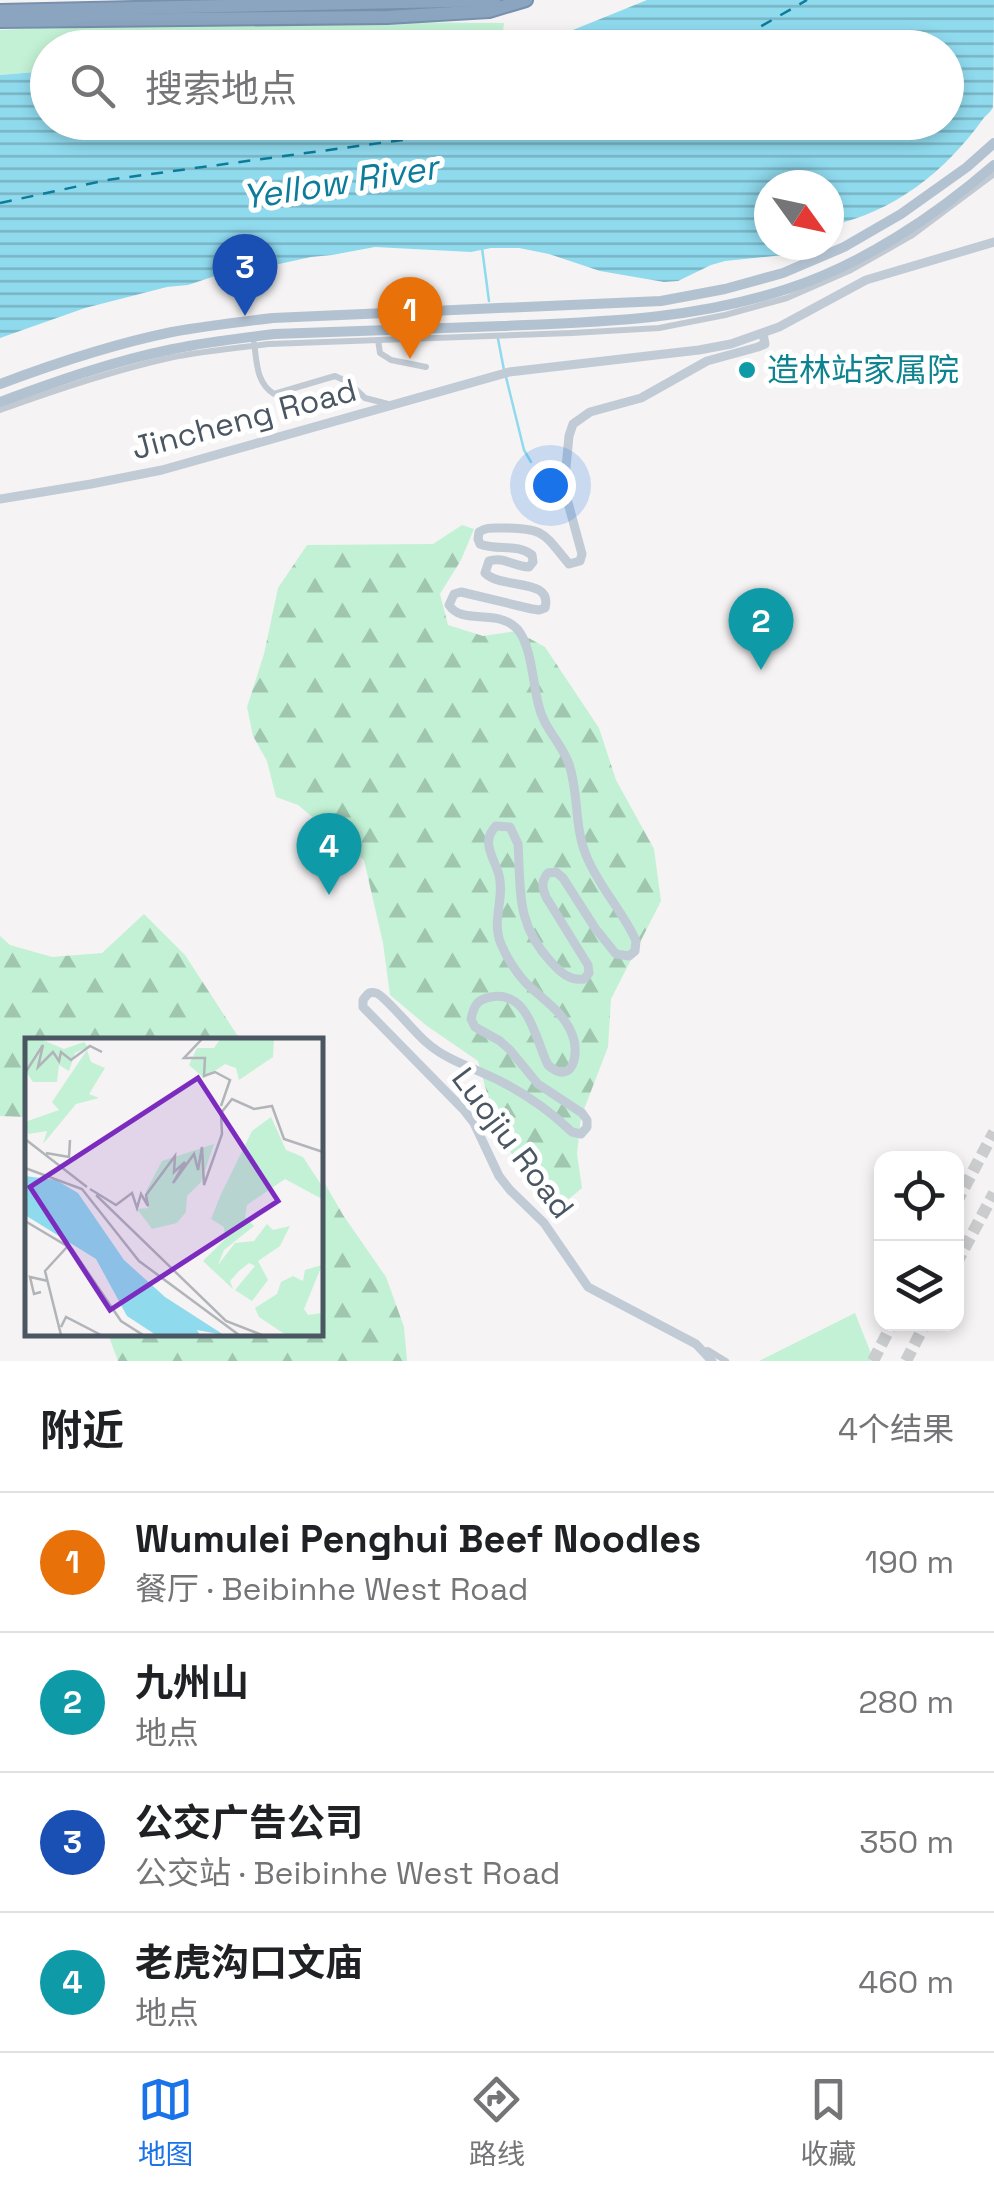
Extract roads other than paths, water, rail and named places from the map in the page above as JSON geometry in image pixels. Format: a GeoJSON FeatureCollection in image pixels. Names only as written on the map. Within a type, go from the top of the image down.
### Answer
{"type":"FeatureCollection","features":[{"type":"Feature","properties":{"kind":"highway"},"geometry":{"type":"LineString","coordinates":[[0,11],[494,0]]}},
{"type":"Feature","properties":{"kind":"highway"},"geometry":{"type":"LineString","coordinates":[[0,21],[387,17],[490,11],[522,0]]}},
{"type":"Feature","properties":{"kind":"main road"},"geometry":{"type":"LineString","coordinates":[[0,384],[67,359],[170,332],[226,324],[287,317],[661,302],[725,289],[783,273],[844,247],[900,214],[994,143]]}},
{"type":"Feature","properties":{"kind":"main road"},"geometry":{"type":"LineString","coordinates":[[0,402],[72,375],[173,348],[646,319],[728,305],[788,289],[851,262],[910,228],[994,165]]}},
{"type":"Feature","properties":{"kind":"street"},"geometry":{"type":"LineString","coordinates":[[0,410],[70,384],[254,341],[659,328],[726,314],[787,298],[851,270],[911,236],[994,174]]}},
{"type":"Feature","properties":{"kind":"street"},"geometry":{"type":"LineString","coordinates":[[763,334],[866,280],[994,242]]}},
{"type":"Feature","properties":{"kind":"street","name":"Jincheng Road"},"geometry":{"type":"LineString","coordinates":[[0,499],[162,470],[504,373],[699,350],[763,334]]}},
{"type":"Feature","properties":{"kind":"street","name":"Luojiu Road"},"geometry":{"type":"LineString","coordinates":[[712,1361],[696,1344],[588,1287],[544,1223],[499,1176],[474,1124],[363,1006],[363,1000],[375,992],[381,995],[440,1054],[500,1081],[572,1132],[581,1134],[587,1128],[582,1113],[538,1084],[510,1050],[475,1027],[470,1019],[479,1001],[498,996],[512,999],[523,1008],[548,1065],[563,1072],[573,1066],[576,1058],[572,1033],[565,1020],[517,974],[502,945],[496,920],[501,886],[489,848],[490,831],[496,826],[510,826],[518,844],[524,921],[538,946],[566,976],[584,979],[589,973],[588,965],[546,896],[542,886],[548,873],[556,872],[562,878],[616,954],[629,956],[636,951],[636,941],[586,858],[570,766],[538,708],[519,630],[499,618],[458,615],[449,605],[454,594],[462,592],[532,609],[545,608],[546,593],[539,588],[496,581],[486,573],[489,561],[495,559],[529,567],[532,555],[527,550],[480,544],[479,532],[485,528],[537,530],[545,534],[569,564],[580,561],[582,554],[564,488],[573,424],[590,412],[641,398],[707,361],[765,344],[763,334]]}},
{"type":"Feature","properties":{"kind":"street"},"geometry":{"type":"LineString","coordinates":[[378,340],[380,354],[426,367]]}},
{"type":"Feature","properties":{"kind":"street"},"geometry":{"type":"LineString","coordinates":[[254,341],[260,381],[274,394],[334,376],[348,382],[365,398],[392,405]]}},
{"type":"Feature","properties":{"kind":"street"},"geometry":{"type":"LineString","coordinates":[[703,1351],[726,1361]]}},
{"type":"Feature","properties":{"kind":"water","name":"Yellow River"},"geometry":{"type":"Polygon","coordinates":[[[647,0],[994,0],[993,107],[952,156],[896,200],[844,222],[844,170],[754,170],[754,258],[725,261],[678,281],[664,282],[600,271],[519,248],[471,252],[375,247],[247,271],[233,270],[188,285],[85,308],[0,338],[0,75],[30,72],[30,140],[964,140],[964,30],[573,30],[647,0]]]}},
{"type":"Feature","properties":{"kind":"waterway"},"geometry":{"type":"LineString","coordinates":[[482,248],[489,301]]}},
{"type":"Feature","properties":{"kind":"waterway"},"geometry":{"type":"LineString","coordinates":[[498,339],[504,370]]}},
{"type":"Feature","properties":{"kind":"waterway"},"geometry":{"type":"LineString","coordinates":[[506,377],[524,450],[531,462]]}},
{"type":"Feature","properties":{"kind":"tunnel"},"geometry":{"type":"LineString","coordinates":[[964,1188],[994,1132]]}},
{"type":"Feature","properties":{"kind":"tunnel"},"geometry":{"type":"LineString","coordinates":[[964,1249],[994,1193]]}},
{"type":"Feature","properties":{"kind":"tunnel"},"geometry":{"type":"LineString","coordinates":[[873,1361],[888,1331]]}},
{"type":"Feature","properties":{"kind":"tunnel"},"geometry":{"type":"LineString","coordinates":[[906,1361],[921,1331]]}},
{"type":"Feature","properties":{"kind":"place","name":"公交广告公司"},"geometry":{"type":"Point","coordinates":[245,316]}},
{"type":"Feature","properties":{"kind":"place","name":"Wumulei Penghui Beef Noodles"},"geometry":{"type":"Point","coordinates":[410,359]}},
{"type":"Feature","properties":{"kind":"place","name":"造林站家属院"},"geometry":{"type":"Point","coordinates":[747,370]}},
{"type":"Feature","properties":{"kind":"place","name":"九州山"},"geometry":{"type":"Point","coordinates":[761,670]}},
{"type":"Feature","properties":{"kind":"place","name":"老虎沟口文庙"},"geometry":{"type":"Point","coordinates":[329,895]}}]}
